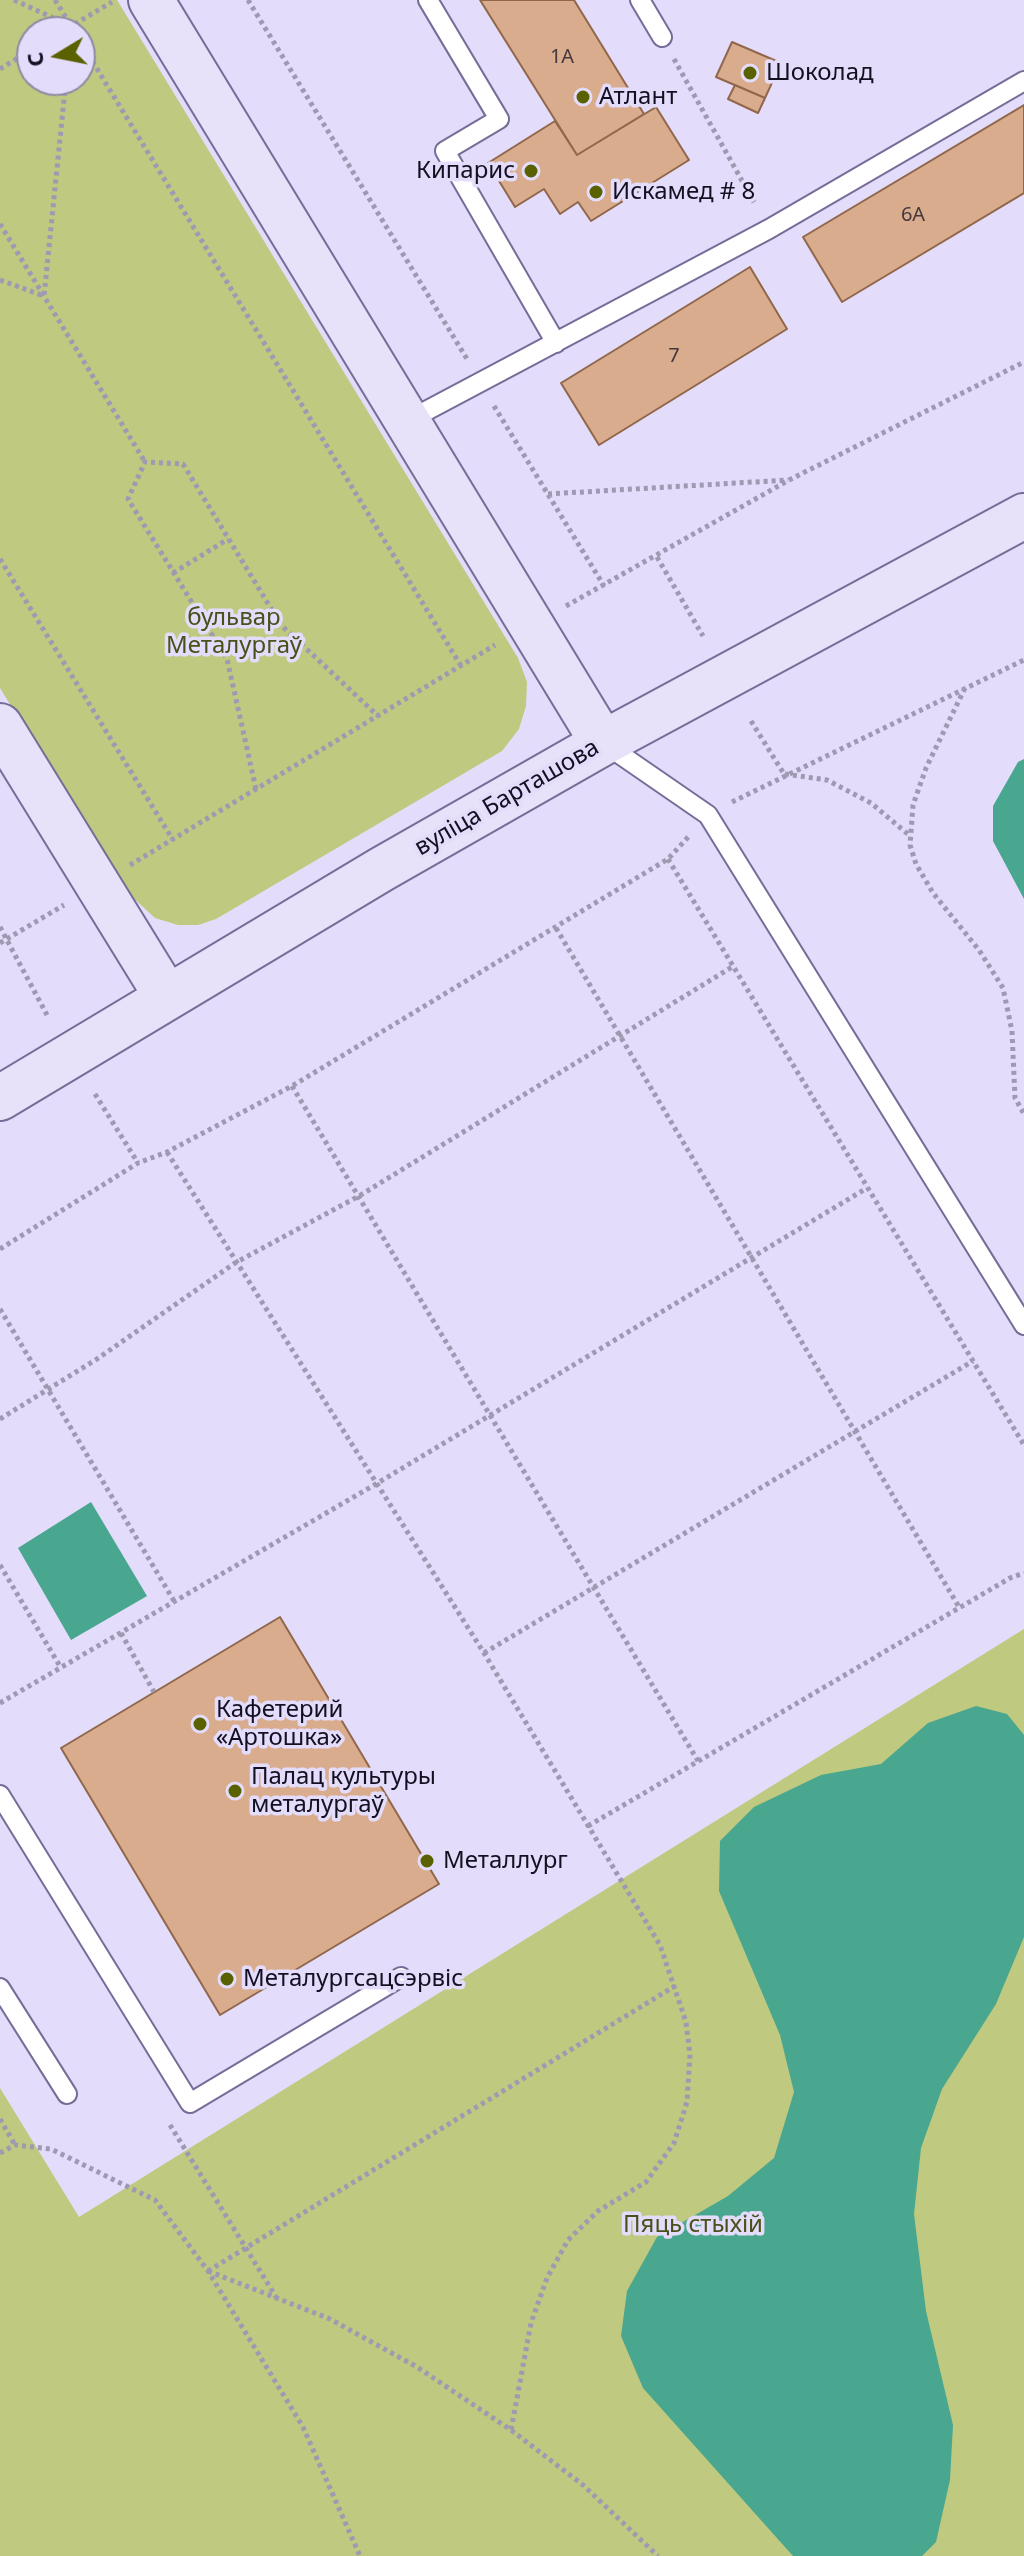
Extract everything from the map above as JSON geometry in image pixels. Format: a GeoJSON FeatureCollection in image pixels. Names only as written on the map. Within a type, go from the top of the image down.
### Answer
{"type":"FeatureCollection","features":[{"type":"Feature","properties":{"kind":"main road"},"geometry":{"type":"LineString","coordinates":[[151,0],[603,743]]}},
{"type":"Feature","properties":{"kind":"main road","name":"вуліца Барташова"},"geometry":{"type":"LineString","coordinates":[[0,1098],[603,743],[1024,516]]}},
{"type":"Feature","properties":{"kind":"main road"},"geometry":{"type":"LineString","coordinates":[[0,726],[167,997]]}},
{"type":"Feature","properties":{"kind":"lane"},"geometry":{"type":"LineString","coordinates":[[428,0],[499,119],[445,151],[556,343]]}},
{"type":"Feature","properties":{"kind":"lane"},"geometry":{"type":"LineString","coordinates":[[640,0],[662,37]]}},
{"type":"Feature","properties":{"kind":"lane"},"geometry":{"type":"LineString","coordinates":[[409,420],[769,229],[1024,81]]}},
{"type":"Feature","properties":{"kind":"lane"},"geometry":{"type":"LineString","coordinates":[[603,743],[708,815],[1024,1325]]}},
{"type":"Feature","properties":{"kind":"lane"},"geometry":{"type":"LineString","coordinates":[[0,1795],[190,2103],[401,1977]]}},
{"type":"Feature","properties":{"kind":"lane"},"geometry":{"type":"LineString","coordinates":[[0,1988],[67,2094]]}},
{"type":"Feature","properties":{"kind":"path"},"geometry":{"type":"LineString","coordinates":[[14,0],[45,16]]}},
{"type":"Feature","properties":{"kind":"path"},"geometry":{"type":"LineString","coordinates":[[92,16],[114,0]]}},
{"type":"Feature","properties":{"kind":"path"},"geometry":{"type":"LineString","coordinates":[[248,0],[604,586]]}},
{"type":"Feature","properties":{"kind":"path"},"geometry":{"type":"LineString","coordinates":[[662,37],[769,229]]}},
{"type":"Feature","properties":{"kind":"path"},"geometry":{"type":"LineString","coordinates":[[96,67],[461,666]]}},
{"type":"Feature","properties":{"kind":"path"},"geometry":{"type":"LineString","coordinates":[[44,296],[64,96]]}},
{"type":"Feature","properties":{"kind":"path"},"geometry":{"type":"LineString","coordinates":[[0,224],[145,462]]}},
{"type":"Feature","properties":{"kind":"path"},"geometry":{"type":"LineString","coordinates":[[0,280],[44,296]]}},
{"type":"Feature","properties":{"kind":"path"},"geometry":{"type":"LineString","coordinates":[[564,607],[789,480],[1024,362]]}},
{"type":"Feature","properties":{"kind":"path"},"geometry":{"type":"LineString","coordinates":[[145,462],[183,464],[281,625],[378,716]]}},
{"type":"Feature","properties":{"kind":"path"},"geometry":{"type":"LineString","coordinates":[[145,462],[128,499],[227,659],[256,789]]}},
{"type":"Feature","properties":{"kind":"path"},"geometry":{"type":"LineString","coordinates":[[548,494],[789,480]]}},
{"type":"Feature","properties":{"kind":"path"},"geometry":{"type":"LineString","coordinates":[[173,573],[228,539]]}},
{"type":"Feature","properties":{"kind":"path"},"geometry":{"type":"LineString","coordinates":[[657,557],[703,636]]}},
{"type":"Feature","properties":{"kind":"path"},"geometry":{"type":"LineString","coordinates":[[0,559],[173,840]]}},
{"type":"Feature","properties":{"kind":"path"},"geometry":{"type":"LineString","coordinates":[[127,867],[501,642]]}},
{"type":"Feature","properties":{"kind":"path"},"geometry":{"type":"LineString","coordinates":[[0,1249],[138,1163],[167,1152],[292,1086],[556,928],[668,859],[708,815],[784,774],[1024,660]]}},
{"type":"Feature","properties":{"kind":"path"},"geometry":{"type":"LineString","coordinates":[[966,687],[926,768],[913,805],[910,836],[916,864],[927,883],[979,950],[1003,988],[1012,1031],[1015,1098],[1024,1114]]}},
{"type":"Feature","properties":{"kind":"path"},"geometry":{"type":"LineString","coordinates":[[751,721],[784,774]]}},
{"type":"Feature","properties":{"kind":"path"},"geometry":{"type":"LineString","coordinates":[[784,774],[827,780],[871,803],[910,836]]}},
{"type":"Feature","properties":{"kind":"path"},"geometry":{"type":"LineString","coordinates":[[668,859],[1024,1445]]}},
{"type":"Feature","properties":{"kind":"path"},"geometry":{"type":"LineString","coordinates":[[0,943],[67,903]]}},
{"type":"Feature","properties":{"kind":"path"},"geometry":{"type":"LineString","coordinates":[[0,927],[47,1015]]}},
{"type":"Feature","properties":{"kind":"path"},"geometry":{"type":"LineString","coordinates":[[556,928],[959,1607]]}},
{"type":"Feature","properties":{"kind":"path"},"geometry":{"type":"LineString","coordinates":[[0,1419],[235,1263],[359,1196],[732,967]]}},
{"type":"Feature","properties":{"kind":"path"},"geometry":{"type":"LineString","coordinates":[[292,1086],[698,1761]]}},
{"type":"Feature","properties":{"kind":"path"},"geometry":{"type":"LineString","coordinates":[[95,1094],[138,1163]]}},
{"type":"Feature","properties":{"kind":"path"},"geometry":{"type":"LineString","coordinates":[[167,1152],[484,1653],[660,1945],[686,2022],[690,2055],[687,2102],[674,2143],[646,2182],[598,2211],[568,2240],[554,2265],[531,2323],[511,2430]]}},
{"type":"Feature","properties":{"kind":"path"},"geometry":{"type":"LineString","coordinates":[[0,1703],[376,1484],[867,1188]]}},
{"type":"Feature","properties":{"kind":"path"},"geometry":{"type":"LineString","coordinates":[[0,1309],[174,1601]]}},
{"type":"Feature","properties":{"kind":"path"},"geometry":{"type":"LineString","coordinates":[[484,1653],[596,1589],[973,1361]]}},
{"type":"Feature","properties":{"kind":"path"},"geometry":{"type":"LineString","coordinates":[[0,1565],[61,1668]]}},
{"type":"Feature","properties":{"kind":"path"},"geometry":{"type":"LineString","coordinates":[[588,1826],[959,1607],[1024,1573]]}},
{"type":"Feature","properties":{"kind":"path"},"geometry":{"type":"LineString","coordinates":[[121,1633],[154,1692]]}},
{"type":"Feature","properties":{"kind":"path"},"geometry":{"type":"LineString","coordinates":[[208,2271],[675,1985]]}},
{"type":"Feature","properties":{"kind":"path"},"geometry":{"type":"LineString","coordinates":[[0,2119],[15,2145]]}},
{"type":"Feature","properties":{"kind":"path"},"geometry":{"type":"LineString","coordinates":[[0,2153],[15,2145],[51,2149],[155,2200],[208,2271],[303,2427],[360,2556]]}},
{"type":"Feature","properties":{"kind":"path"},"geometry":{"type":"LineString","coordinates":[[208,2271],[330,2319],[417,2367],[511,2430],[583,2485],[658,2556]]}},
{"type":"Feature","properties":{"kind":"green space","name":"бульвар Металургаў"},"geometry":{"type":"Polygon","coordinates":[[[0,0],[117,0],[518,658],[527,682],[526,706],[519,729],[502,751],[216,919],[198,925],[178,925],[155,918],[129,894],[113,873],[0,688],[0,0]]]}},
{"type":"Feature","properties":{"kind":"green space","name":"Пяць стыхій"},"geometry":{"type":"Polygon","coordinates":[[[1024,1629],[1024,2556],[0,2556],[0,2088],[79,2217],[1024,1629]]]}},
{"type":"Feature","properties":{"kind":"shaded area"},"geometry":{"type":"Polygon","coordinates":[[[1024,759],[1024,899],[993,841],[993,806],[1018,762],[1024,759]]]}},
{"type":"Feature","properties":{"kind":"shaded area"},"geometry":{"type":"Polygon","coordinates":[[[91,1502],[147,1596],[71,1640],[18,1548],[91,1502]]]}},
{"type":"Feature","properties":{"kind":"shaded area"},"geometry":{"type":"Polygon","coordinates":[[[976,1706],[1007,1714],[1024,1735],[1024,1937],[996,2004],[942,2089],[921,2148],[914,2214],[926,2311],[953,2425],[950,2480],[936,2542],[922,2556],[793,2556],[643,2388],[621,2336],[627,2291],[657,2237],[728,2196],[774,2158],[794,2092],[780,2035],[719,1891],[720,1841],[754,1807],[821,1775],[881,1764],[928,1723],[976,1706]]]}},
{"type":"Feature","properties":{"kind":"building"},"geometry":{"type":"Polygon","coordinates":[[[480,0],[574,0],[644,114],[577,155],[480,0]]]}},
{"type":"Feature","properties":{"kind":"building"},"geometry":{"type":"Polygon","coordinates":[[[732,42],[781,63],[765,98],[716,77],[732,42]]]}},
{"type":"Feature","properties":{"kind":"building"},"geometry":{"type":"Polygon","coordinates":[[[735,85],[765,98],[758,113],[728,99],[735,85]]]}},
{"type":"Feature","properties":{"kind":"building"},"geometry":{"type":"Polygon","coordinates":[[[1024,105],[1024,193],[842,302],[803,237],[1024,105]]]}},
{"type":"Feature","properties":{"kind":"building"},"geometry":{"type":"Polygon","coordinates":[[[656,107],[689,160],[591,221],[578,202],[560,214],[544,189],[515,207],[488,163],[555,121],[577,155],[656,107]]]}},
{"type":"Feature","properties":{"kind":"building"},"geometry":{"type":"Polygon","coordinates":[[[750,267],[787,329],[599,445],[561,383],[750,267]]]}},
{"type":"Feature","properties":{"kind":"building","name":"Палац культуры металургаў"},"geometry":{"type":"Polygon","coordinates":[[[280,1617],[439,1884],[220,2015],[61,1748],[280,1617]]]}},
{"type":"Feature","properties":{"kind":"place","name":"Шоколад"},"geometry":{"type":"Point","coordinates":[750,73]}},
{"type":"Feature","properties":{"kind":"place","name":"Атлант"},"geometry":{"type":"Point","coordinates":[583,97]}},
{"type":"Feature","properties":{"kind":"place","name":"Кипарис"},"geometry":{"type":"Point","coordinates":[531,171]}},
{"type":"Feature","properties":{"kind":"place","name":"Искамед # 8"},"geometry":{"type":"Point","coordinates":[596,192]}},
{"type":"Feature","properties":{"kind":"place","name":"Кафетерий «Артошка»"},"geometry":{"type":"Point","coordinates":[200,1724]}},
{"type":"Feature","properties":{"kind":"place","name":"Палац культуры металургаў"},"geometry":{"type":"Point","coordinates":[235,1791]}},
{"type":"Feature","properties":{"kind":"place","name":"Металлург"},"geometry":{"type":"Point","coordinates":[427,1861]}},
{"type":"Feature","properties":{"kind":"place","name":"Металургсацсэрвіс"},"geometry":{"type":"Point","coordinates":[227,1979]}}]}
